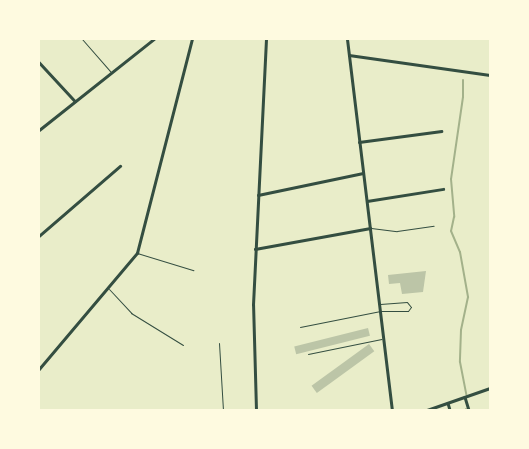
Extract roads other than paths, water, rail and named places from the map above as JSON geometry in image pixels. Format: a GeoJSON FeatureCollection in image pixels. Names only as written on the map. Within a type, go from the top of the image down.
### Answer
{"type":"FeatureCollection","features":[{"type":"Feature","properties":{"kind":"main road"},"geometry":{"type":"LineString","coordinates":[[39,130],[110,71],[154,39]]}},
{"type":"Feature","properties":{"kind":"main road"},"geometry":{"type":"LineString","coordinates":[[346,39],[371,228],[392,410]]}},
{"type":"Feature","properties":{"kind":"street"},"geometry":{"type":"LineString","coordinates":[[39,369],[109,289],[137,253],[192,39]]}},
{"type":"Feature","properties":{"kind":"street"},"geometry":{"type":"LineString","coordinates":[[256,410],[253,336],[255,249],[266,39]]}},
{"type":"Feature","properties":{"kind":"street"},"geometry":{"type":"LineString","coordinates":[[349,56],[490,74]]}},
{"type":"Feature","properties":{"kind":"street"},"geometry":{"type":"LineString","coordinates":[[39,62],[75,101]]}},
{"type":"Feature","properties":{"kind":"street"},"geometry":{"type":"LineString","coordinates":[[359,142],[441,131]]}},
{"type":"Feature","properties":{"kind":"street"},"geometry":{"type":"LineString","coordinates":[[39,236],[120,166]]}},
{"type":"Feature","properties":{"kind":"street"},"geometry":{"type":"LineString","coordinates":[[258,195],[363,173]]}},
{"type":"Feature","properties":{"kind":"street"},"geometry":{"type":"LineString","coordinates":[[367,201],[443,189]]}},
{"type":"Feature","properties":{"kind":"street"},"geometry":{"type":"LineString","coordinates":[[255,249],[371,228]]}},
{"type":"Feature","properties":{"kind":"street"},"geometry":{"type":"LineString","coordinates":[[427,410],[490,388]]}},
{"type":"Feature","properties":{"kind":"street"},"geometry":{"type":"LineString","coordinates":[[465,397],[469,410]]}},
{"type":"Feature","properties":{"kind":"street"},"geometry":{"type":"LineString","coordinates":[[448,403],[450,410]]}},
{"type":"Feature","properties":{"kind":"lane"},"geometry":{"type":"LineString","coordinates":[[82,39],[110,71]]}},
{"type":"Feature","properties":{"kind":"lane"},"geometry":{"type":"LineString","coordinates":[[371,228],[397,231],[434,226]]}},
{"type":"Feature","properties":{"kind":"lane"},"geometry":{"type":"LineString","coordinates":[[137,253],[193,270]]}},
{"type":"Feature","properties":{"kind":"lane"},"geometry":{"type":"LineString","coordinates":[[109,289],[131,313],[183,345]]}},
{"type":"Feature","properties":{"kind":"lane"},"geometry":{"type":"LineString","coordinates":[[300,327],[380,311],[408,311],[411,305],[407,302],[380,304]]}},
{"type":"Feature","properties":{"kind":"lane"},"geometry":{"type":"LineString","coordinates":[[308,354],[384,339]]}},
{"type":"Feature","properties":{"kind":"lane"},"geometry":{"type":"LineString","coordinates":[[219,343],[223,410]]}},
{"type":"Feature","properties":{"kind":"waterway"},"geometry":{"type":"LineString","coordinates":[[463,80],[463,97],[451,179],[454,217],[451,231],[460,252],[468,297],[461,330],[460,362],[466,394]]}}]}
